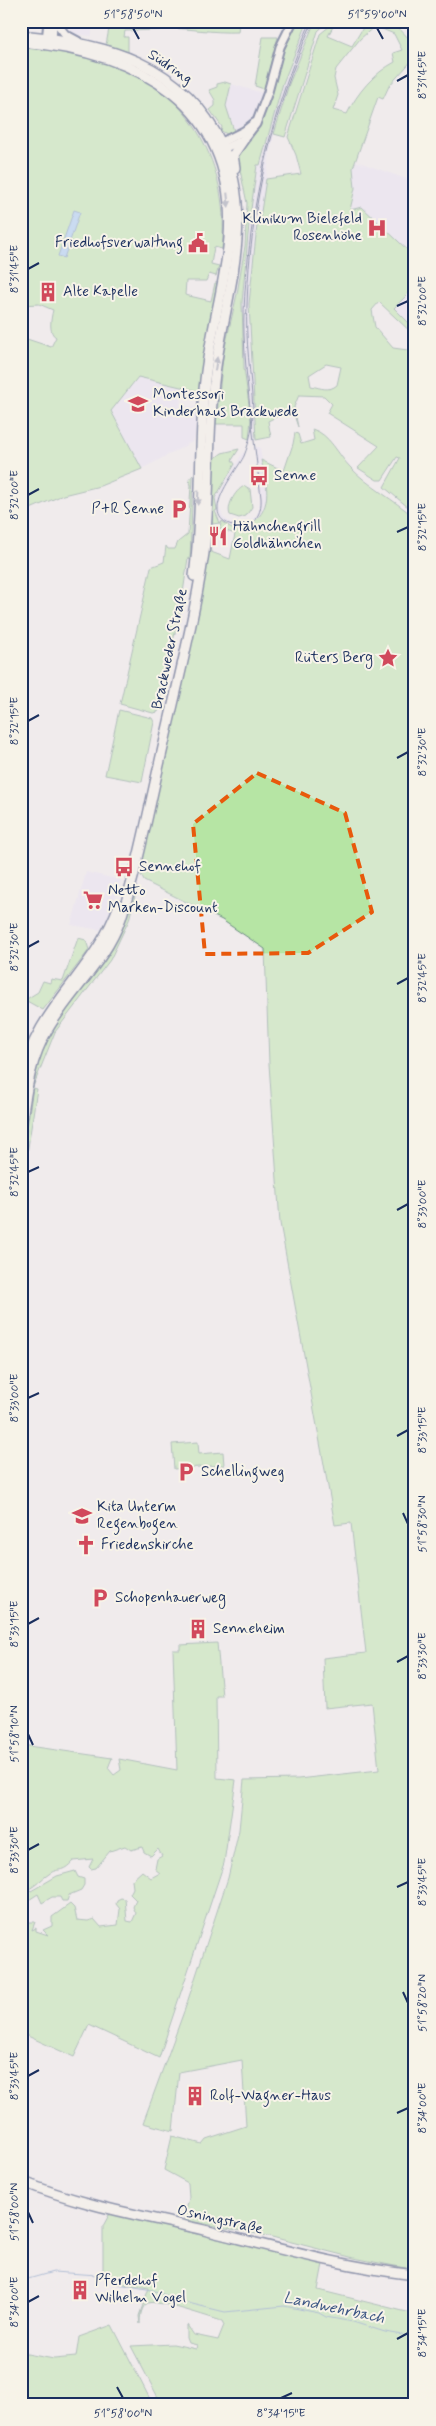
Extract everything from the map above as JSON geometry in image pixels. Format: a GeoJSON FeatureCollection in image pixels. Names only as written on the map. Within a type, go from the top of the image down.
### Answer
{"type":"FeatureCollection","features":[{"type":"Feature","properties":{"kind":"main road","name":"Südring"},"geometry":{"type":"LineString","coordinates":[[21,35],[107,57],[149,76],[188,108],[219,148]]}},
{"type":"Feature","properties":{"kind":"main road","name":"Südring"},"geometry":{"type":"LineString","coordinates":[[21,42],[49,41],[88,44],[134,60],[171,80],[200,110],[219,148]]}},
{"type":"Feature","properties":{"kind":"main road"},"geometry":{"type":"LineString","coordinates":[[238,214],[241,197],[234,155],[244,139]]}},
{"type":"Feature","properties":{"kind":"main road","name":"Brackweder Straße"},"geometry":{"type":"LineString","coordinates":[[21,1126],[26,1089],[38,1047],[56,1016],[101,957],[113,937],[124,908],[193,613],[204,550],[211,401],[236,259],[238,214],[234,182],[219,148]]}},
{"type":"Feature","properties":{"kind":"main road","name":"Brackweder Straße"},"geometry":{"type":"LineString","coordinates":[[21,1081],[31,1046],[38,1030],[50,1011],[99,947],[118,907],[127,880],[181,646],[195,569],[201,430],[207,363],[229,238],[227,194],[219,148]]}},
{"type":"Feature","properties":{"kind":"main road","name":"Osningstraße"},"geometry":{"type":"LineString","coordinates":[[21,2181],[73,2199],[234,2238],[353,2266],[415,2275]]}},
{"type":"Feature","properties":{"kind":"street"},"geometry":{"type":"LineString","coordinates":[[48,21],[49,41]]}},
{"type":"Feature","properties":{"kind":"street"},"geometry":{"type":"LineString","coordinates":[[49,41],[54,21]]}},
{"type":"Feature","properties":{"kind":"street"},"geometry":{"type":"LineString","coordinates":[[54,21],[65,34],[88,44]]}},
{"type":"Feature","properties":{"kind":"street"},"geometry":{"type":"LineString","coordinates":[[219,148],[244,139],[256,124],[261,113],[280,46],[293,21]]}},
{"type":"Feature","properties":{"kind":"street"},"geometry":{"type":"LineString","coordinates":[[219,148],[250,127],[261,113]]}},
{"type":"Feature","properties":{"kind":"highlighted area"},"geometry":{"type":"Polygon","coordinates":[[[257,773],[345,813],[372,912],[308,953],[205,954],[193,824],[257,773]]]}},
{"type":"Feature","properties":{"kind":"shaded area"},"geometry":{"type":"Polygon","coordinates":[[[60,21],[131,21],[92,23],[92,36],[70,34],[60,21]]]}},
{"type":"Feature","properties":{"kind":"shaded area"},"geometry":{"type":"Polygon","coordinates":[[[308,21],[315,21],[294,71],[279,114],[270,154],[259,226],[257,225],[249,304],[251,366],[257,425],[256,440],[250,440],[251,419],[244,368],[242,303],[256,170],[257,164],[260,165],[283,83],[308,21]]]}},
{"type":"Feature","properties":{"kind":"shaded area"},"geometry":{"type":"Polygon","coordinates":[[[231,84],[263,93],[254,117],[234,131],[226,106],[231,84]]]}},
{"type":"Feature","properties":{"kind":"shaded area","name":"Klinikum Bielefeld Rosenhöhe"},"geometry":{"type":"Polygon","coordinates":[[[356,161],[415,182],[415,329],[394,308],[350,211],[355,188],[353,168],[356,161]]]}},
{"type":"Feature","properties":{"kind":"shaded area"},"geometry":{"type":"Polygon","coordinates":[[[138,377],[182,387],[180,406],[197,407],[195,438],[192,442],[142,469],[111,411],[138,377]]]}},
{"type":"Feature","properties":{"kind":"shaded area"},"geometry":{"type":"Polygon","coordinates":[[[254,447],[260,447],[268,499],[259,518],[241,531],[240,529],[230,527],[222,521],[215,508],[215,499],[243,452],[245,455],[222,494],[219,506],[223,517],[232,524],[247,523],[256,516],[260,498],[254,447]]]}},
{"type":"Feature","properties":{"kind":"shaded area"},"geometry":{"type":"Polygon","coordinates":[[[86,872],[121,880],[110,915],[100,930],[71,925],[86,872]]]}},
{"type":"Feature","properties":{"kind":"green space"},"geometry":{"type":"Polygon","coordinates":[[[131,21],[239,21],[238,32],[163,28],[161,30],[125,31],[124,37],[128,37],[128,52],[106,45],[110,23],[131,21]]]}},
{"type":"Feature","properties":{"kind":"green space"},"geometry":{"type":"Polygon","coordinates":[[[299,21],[308,21],[283,83],[260,165],[257,165],[249,224],[242,303],[244,368],[251,419],[249,439],[244,437],[244,424],[216,424],[223,356],[237,294],[245,246],[247,203],[237,156],[250,142],[259,126],[283,55],[299,21]]]}},
{"type":"Feature","properties":{"kind":"green space"},"geometry":{"type":"Polygon","coordinates":[[[315,21],[329,21],[318,31],[285,137],[274,134],[289,84],[315,21]]]}},
{"type":"Feature","properties":{"kind":"green space"},"geometry":{"type":"Polygon","coordinates":[[[336,21],[328,36],[352,46],[367,21],[392,21],[415,45],[415,57],[389,86],[383,99],[378,97],[353,168],[355,188],[350,210],[362,207],[415,257],[415,287],[394,308],[415,329],[415,336],[379,302],[372,310],[375,327],[393,348],[415,351],[415,513],[384,487],[400,458],[397,457],[382,480],[377,480],[358,468],[379,446],[327,413],[332,404],[324,396],[299,395],[294,407],[298,427],[292,409],[268,421],[271,437],[256,440],[249,304],[257,225],[259,225],[266,179],[301,174],[296,155],[288,137],[320,34],[336,21]],[[375,26],[360,39],[336,69],[334,78],[338,95],[333,110],[347,114],[367,84],[395,62],[393,53],[402,50],[394,34],[375,26]],[[326,364],[309,375],[311,386],[328,389],[337,385],[341,367],[326,364]]]}},
{"type":"Feature","properties":{"kind":"green space"},"geometry":{"type":"Polygon","coordinates":[[[263,37],[278,37],[264,89],[255,86],[263,37]]]}},
{"type":"Feature","properties":{"kind":"green space"},"geometry":{"type":"Polygon","coordinates":[[[21,46],[74,54],[112,64],[150,83],[172,100],[189,120],[203,142],[214,167],[220,193],[223,221],[222,249],[214,247],[211,264],[219,266],[216,276],[209,274],[206,281],[186,281],[185,295],[211,301],[215,283],[217,283],[198,391],[138,377],[111,411],[142,469],[100,486],[63,495],[21,513],[21,337],[51,347],[56,337],[51,329],[53,310],[39,304],[21,305],[21,46]]]}},
{"type":"Feature","properties":{"kind":"green space"},"geometry":{"type":"Polygon","coordinates":[[[225,82],[231,84],[226,106],[234,131],[227,134],[221,131],[222,127],[210,110],[215,106],[215,100],[209,90],[217,87],[217,84],[225,82]]]}},
{"type":"Feature","properties":{"kind":"green space"},"geometry":{"type":"Polygon","coordinates":[[[312,429],[329,440],[357,474],[415,518],[415,2270],[354,2258],[268,2236],[184,2220],[189,2198],[188,2183],[164,2170],[172,2136],[202,2144],[206,2139],[246,2126],[242,2060],[179,2072],[173,2131],[143,2123],[186,2006],[228,1878],[239,1830],[244,1780],[298,1779],[379,1770],[372,1703],[325,1708],[323,1658],[366,1653],[351,1523],[335,1525],[280,1223],[269,1064],[265,949],[222,920],[144,881],[139,871],[191,646],[210,547],[211,552],[230,559],[235,534],[212,526],[220,527],[222,521],[230,527],[240,529],[241,531],[251,524],[263,510],[266,501],[266,483],[261,460],[284,471],[295,433],[298,434],[301,444],[314,440],[312,429]]]}},
{"type":"Feature","properties":{"kind":"green space"},"geometry":{"type":"Polygon","coordinates":[[[239,449],[232,460],[235,464],[215,498],[217,510],[215,511],[220,523],[212,524],[214,459],[222,453],[239,449]]]}},
{"type":"Feature","properties":{"kind":"green space"},"geometry":{"type":"Polygon","coordinates":[[[193,475],[190,559],[188,558],[180,614],[168,660],[158,712],[153,713],[120,704],[151,567],[164,562],[166,546],[168,549],[175,549],[178,542],[188,534],[191,485],[189,480],[193,475]]]}},
{"type":"Feature","properties":{"kind":"green space"},"geometry":{"type":"Polygon","coordinates":[[[245,486],[250,489],[252,507],[246,516],[239,518],[230,515],[229,511],[233,498],[245,486]]]}},
{"type":"Feature","properties":{"kind":"green space"},"geometry":{"type":"Polygon","coordinates":[[[119,710],[152,718],[154,722],[142,782],[105,775],[119,710]]]}},
{"type":"Feature","properties":{"kind":"green space"},"geometry":{"type":"Polygon","coordinates":[[[137,888],[129,920],[110,960],[55,1032],[33,1087],[40,1057],[48,1038],[58,1021],[112,950],[137,888]]]}},
{"type":"Feature","properties":{"kind":"green space"},"geometry":{"type":"Polygon","coordinates":[[[78,938],[86,940],[89,950],[43,1010],[25,1000],[38,992],[43,981],[50,983],[51,979],[63,981],[78,938]]]}},
{"type":"Feature","properties":{"kind":"green space"},"geometry":{"type":"Polygon","coordinates":[[[33,1088],[37,1089],[21,1193],[21,1167],[33,1088]]]}},
{"type":"Feature","properties":{"kind":"green space"},"geometry":{"type":"Polygon","coordinates":[[[198,1442],[199,1454],[223,1452],[224,1465],[174,1469],[172,1444],[198,1442]]]}},
{"type":"Feature","properties":{"kind":"green space"},"geometry":{"type":"Polygon","coordinates":[[[217,1643],[222,1696],[216,1696],[217,1778],[236,1780],[224,1863],[159,2058],[89,2025],[74,2057],[21,2033],[21,1922],[35,1922],[32,1930],[36,1928],[36,1931],[48,1935],[43,1930],[52,1926],[52,1917],[70,1904],[74,1908],[77,1920],[88,1921],[94,1919],[101,1927],[118,1925],[120,1909],[116,1904],[117,1900],[121,1898],[125,1899],[127,1921],[132,1922],[136,1913],[133,1907],[136,1900],[130,1894],[133,1888],[132,1880],[142,1871],[151,1878],[160,1873],[155,1869],[157,1859],[162,1856],[158,1849],[151,1856],[144,1852],[142,1847],[131,1850],[125,1846],[110,1851],[96,1868],[91,1869],[89,1867],[93,1859],[73,1861],[66,1868],[52,1872],[29,1889],[31,1891],[57,1876],[75,1871],[78,1877],[84,1879],[84,1885],[81,1890],[69,1895],[67,1901],[62,1901],[60,1897],[52,1897],[42,1903],[38,1894],[21,1905],[21,1756],[24,1750],[22,1745],[112,1758],[108,1768],[114,1775],[121,1770],[119,1759],[177,1770],[173,1650],[180,1650],[180,1645],[217,1643]]]}},
{"type":"Feature","properties":{"kind":"green space"},"geometry":{"type":"Polygon","coordinates":[[[112,2214],[323,2264],[318,2290],[415,2314],[415,2405],[162,2405],[131,2346],[173,2344],[196,2349],[197,2345],[189,2343],[187,2338],[187,2325],[194,2335],[218,2340],[224,2325],[222,2321],[172,2306],[153,2303],[146,2304],[142,2309],[140,2324],[139,2316],[149,2288],[119,2283],[103,2273],[103,2226],[109,2215],[112,2214]]]}},
{"type":"Feature","properties":{"kind":"green space"},"geometry":{"type":"Polygon","coordinates":[[[112,2325],[153,2405],[21,2405],[21,2346],[27,2354],[54,2359],[76,2357],[79,2337],[112,2325]]]}},
{"type":"Feature","properties":{"kind":"water"},"geometry":{"type":"Polygon","coordinates":[[[74,210],[80,212],[64,258],[58,256],[74,210]]]}},
{"type":"Feature","properties":{"kind":"waterway","name":"Landwehrbach"},"geometry":{"type":"LineString","coordinates":[[21,2281],[53,2272],[97,2275]]}},
{"type":"Feature","properties":{"kind":"waterway","name":"Landwehrbach"},"geometry":{"type":"LineString","coordinates":[[105,2274],[118,2284],[152,2290],[184,2302],[225,2312],[284,2306],[319,2313],[326,2317],[353,2322],[385,2332],[415,2337]]}},
{"type":"Feature","properties":{"kind":"tram line"},"geometry":{"type":"LineString","coordinates":[[311,21],[281,99],[267,151],[255,205],[247,271],[244,335],[251,416],[254,437],[259,478],[261,504],[259,514],[253,521],[237,526],[225,522],[219,514],[218,505],[221,495],[244,456],[252,428],[252,422],[253,410],[247,344],[247,317],[253,231],[266,159],[275,124],[286,89],[313,21]]}},
{"type":"Feature","properties":{"kind":"place","name":"Klinikum Bielefeld Rosenhöhe"},"geometry":{"type":"Point","coordinates":[377,228]}},
{"type":"Feature","properties":{"kind":"place","name":"Friedhofsverwaltung"},"geometry":{"type":"Point","coordinates":[198,243]}},
{"type":"Feature","properties":{"kind":"place","name":"Alte Kapelle"},"geometry":{"type":"Point","coordinates":[48,292]}},
{"type":"Feature","properties":{"kind":"place","name":"Montessori Kinderhaus Brackwede"},"geometry":{"type":"Point","coordinates":[138,404]}},
{"type":"Feature","properties":{"kind":"place","name":"Senne"},"geometry":{"type":"Point","coordinates":[259,476]}},
{"type":"Feature","properties":{"kind":"place","name":"P+R Senne"},"geometry":{"type":"Point","coordinates":[179,509]}},
{"type":"Feature","properties":{"kind":"place","name":"Hähnchengrill Goldhähnchen"},"geometry":{"type":"Point","coordinates":[218,536]}},
{"type":"Feature","properties":{"kind":"place","name":"Rüters Berg"},"geometry":{"type":"Point","coordinates":[388,658]}},
{"type":"Feature","properties":{"kind":"place","name":"Sennehof"},"geometry":{"type":"Point","coordinates":[124,867]}},
{"type":"Feature","properties":{"kind":"place","name":"Netto Marken-Discount"},"geometry":{"type":"Point","coordinates":[93,900]}},
{"type":"Feature","properties":{"kind":"place","name":"Schellingweg"},"geometry":{"type":"Point","coordinates":[186,1472]}},
{"type":"Feature","properties":{"kind":"place","name":"Kita Unterm Regenbogen"},"geometry":{"type":"Point","coordinates":[82,1516]}},
{"type":"Feature","properties":{"kind":"place","name":"Friedenskirche"},"geometry":{"type":"Point","coordinates":[86,1545]}},
{"type":"Feature","properties":{"kind":"place","name":"Schopenhauerweg"},"geometry":{"type":"Point","coordinates":[100,1598]}},
{"type":"Feature","properties":{"kind":"place","name":"Senneheim"},"geometry":{"type":"Point","coordinates":[198,1629]}},
{"type":"Feature","properties":{"kind":"place","name":"Rolf-Wagner-Haus"},"geometry":{"type":"Point","coordinates":[195,2096]}},
{"type":"Feature","properties":{"kind":"place","name":"Pferdehof Wilhelm Vogel"},"geometry":{"type":"Point","coordinates":[80,2290]}}]}
